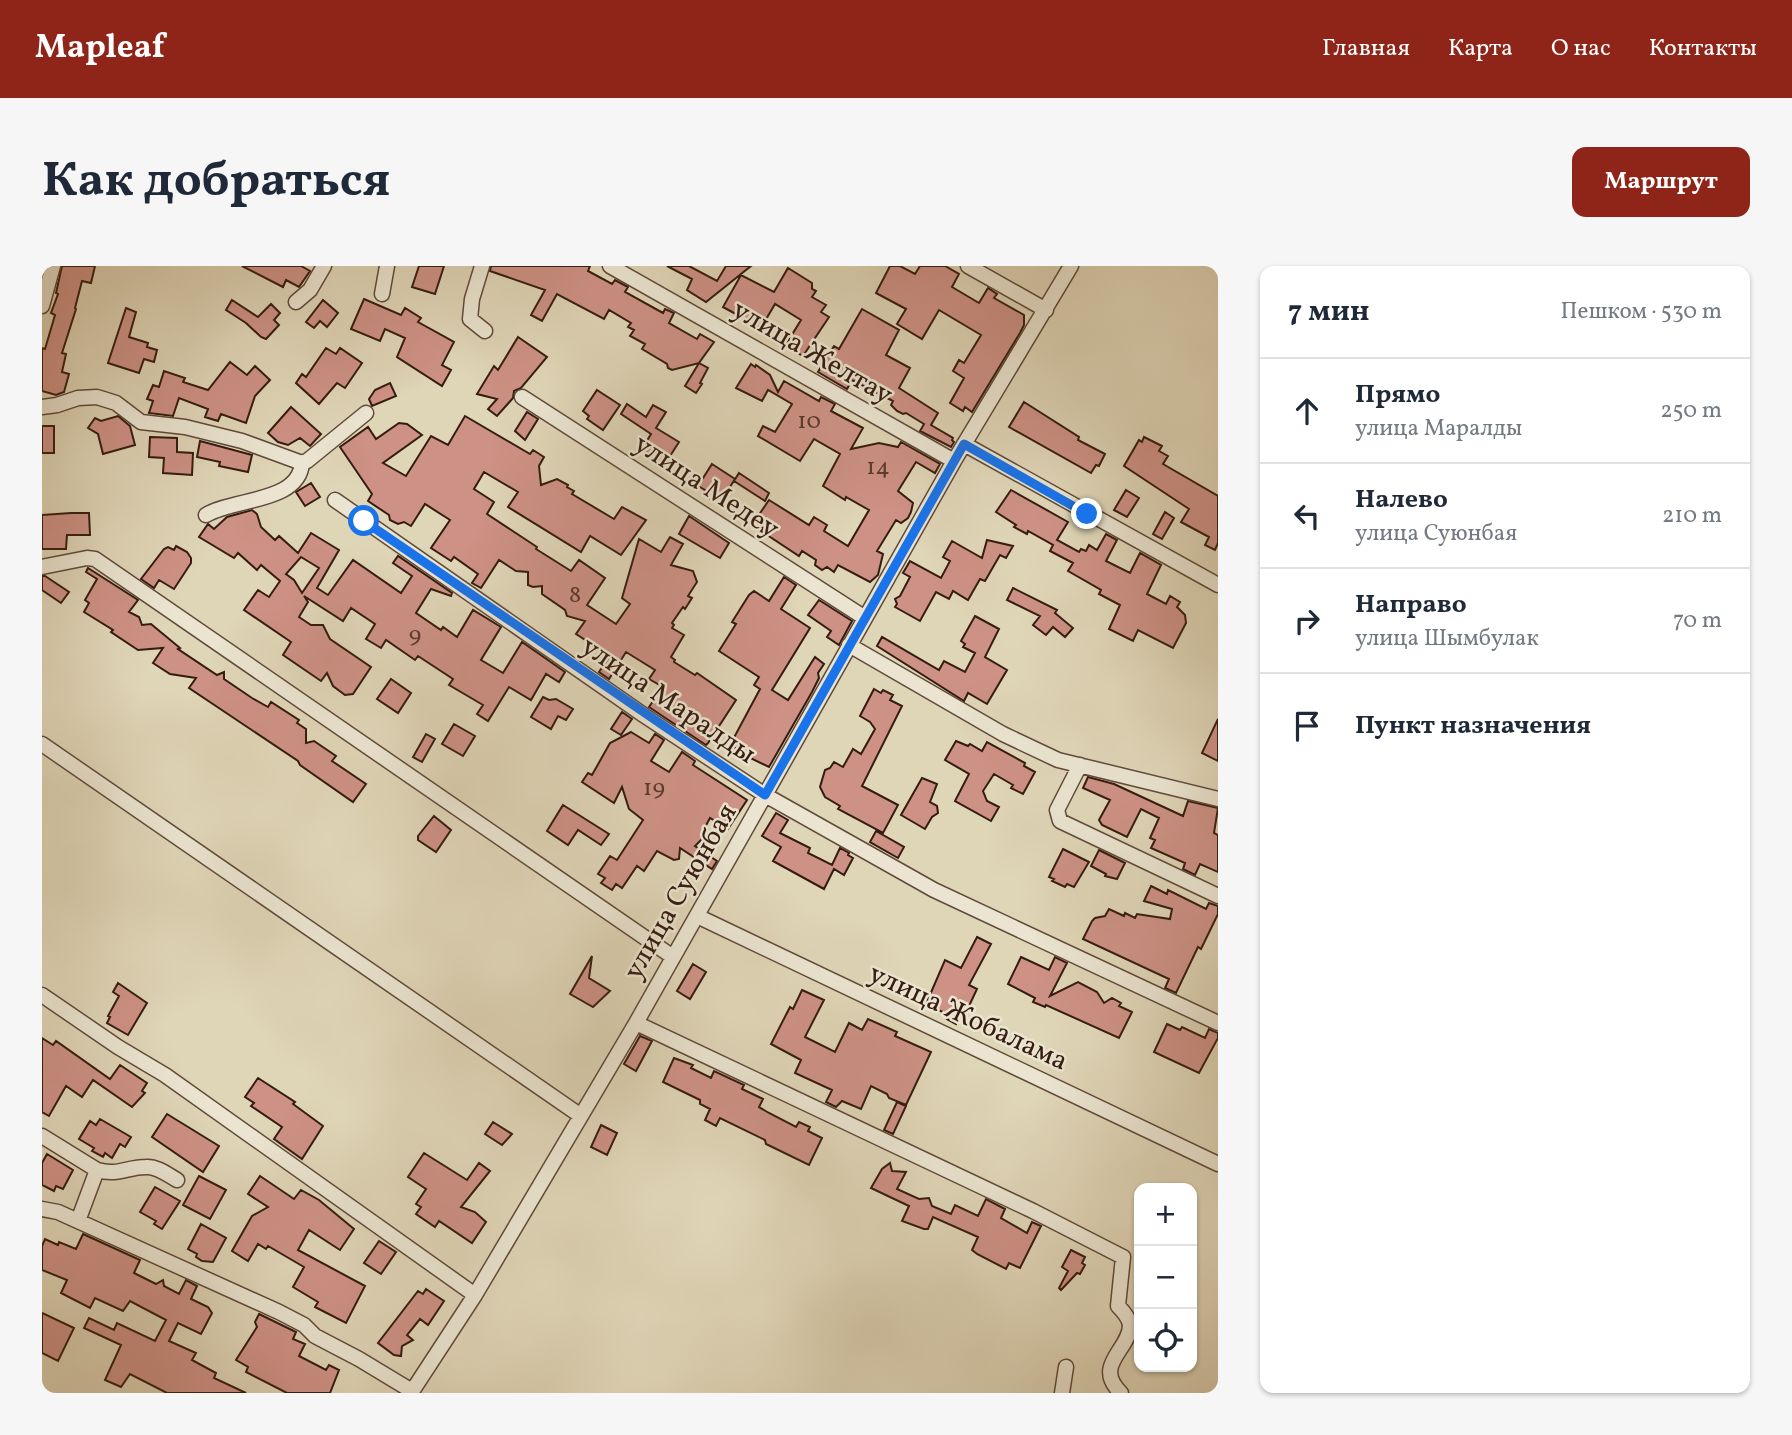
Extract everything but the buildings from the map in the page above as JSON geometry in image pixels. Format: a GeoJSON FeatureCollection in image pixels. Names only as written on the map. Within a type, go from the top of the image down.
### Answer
{"type":"FeatureCollection","features":[{"type":"Feature","properties":{"kind":"street"},"geometry":{"type":"LineString","coordinates":[[42,306],[53,266]]}},
{"type":"Feature","properties":{"kind":"street"},"geometry":{"type":"LineString","coordinates":[[296,302],[310,290],[324,266]]}},
{"type":"Feature","properties":{"kind":"street"},"geometry":{"type":"LineString","coordinates":[[382,294],[387,266]]}},
{"type":"Feature","properties":{"kind":"street"},"geometry":{"type":"LineString","coordinates":[[482,266],[472,299],[470,318],[485,331]]}},
{"type":"Feature","properties":{"kind":"street","name":"улица Желтау"},"geometry":{"type":"LineString","coordinates":[[610,266],[954,461]]}},
{"type":"Feature","properties":{"kind":"street"},"geometry":{"type":"LineString","coordinates":[[968,266],[1046,310]]}},
{"type":"Feature","properties":{"kind":"street","name":"улица Суюнбая"},"geometry":{"type":"LineString","coordinates":[[411,1392],[475,1294],[636,1023],[954,461],[1072,266]]}},
{"type":"Feature","properties":{"kind":"street"},"geometry":{"type":"LineString","coordinates":[[42,407],[78,398],[97,397],[116,403],[141,422],[185,426],[242,440],[302,463],[366,413]]}},
{"type":"Feature","properties":{"kind":"street","name":"улица Медеу"},"geometry":{"type":"LineString","coordinates":[[522,397],[865,618]]}},
{"type":"Feature","properties":{"kind":"street"},"geometry":{"type":"LineString","coordinates":[[964,444],[1218,585]]}},
{"type":"Feature","properties":{"kind":"street"},"geometry":{"type":"LineString","coordinates":[[206,514],[285,490],[295,481],[302,463]]}},
{"type":"Feature","properties":{"kind":"street","name":"улица Маралды"},"geometry":{"type":"LineString","coordinates":[[335,500],[645,716],[765,795],[934,890],[1218,1023]]}},
{"type":"Feature","properties":{"kind":"street"},"geometry":{"type":"LineString","coordinates":[[42,567],[87,558],[95,559],[673,957]]}},
{"type":"Feature","properties":{"kind":"street"},"geometry":{"type":"LineString","coordinates":[[849,645],[1003,734],[1058,760],[1218,799]]}},
{"type":"Feature","properties":{"kind":"street"},"geometry":{"type":"LineString","coordinates":[[42,744],[581,1116]]}},
{"type":"Feature","properties":{"kind":"street"},"geometry":{"type":"LineString","coordinates":[[1080,765],[1057,810],[1060,821],[1218,896]]}},
{"type":"Feature","properties":{"kind":"street","name":"улица Жобалама"},"geometry":{"type":"LineString","coordinates":[[696,916],[1218,1164]]}},
{"type":"Feature","properties":{"kind":"street"},"geometry":{"type":"LineString","coordinates":[[42,995],[118,1047],[165,1075],[475,1294]]}},
{"type":"Feature","properties":{"kind":"street"},"geometry":{"type":"LineString","coordinates":[[636,1023],[997,1194],[1123,1257],[1118,1306],[1129,1321],[1130,1329],[1112,1364],[1110,1374],[1112,1384],[1121,1393]]}},
{"type":"Feature","properties":{"kind":"street"},"geometry":{"type":"LineString","coordinates":[[42,1136],[97,1170],[121,1173],[147,1166],[177,1180]]}},
{"type":"Feature","properties":{"kind":"street"},"geometry":{"type":"LineString","coordinates":[[78,1221],[97,1170]]}},
{"type":"Feature","properties":{"kind":"street"},"geometry":{"type":"LineString","coordinates":[[42,1209],[58,1212],[279,1312],[411,1392]]}},
{"type":"Feature","properties":{"kind":"street"},"geometry":{"type":"LineString","coordinates":[[1062,1393],[1066,1367]]}},
{"type":"Feature","properties":{"kind":"route"},"geometry":{"type":"LineString","coordinates":[[364,521],[645,716],[765,795],[964,444],[1087,514]]}}]}
